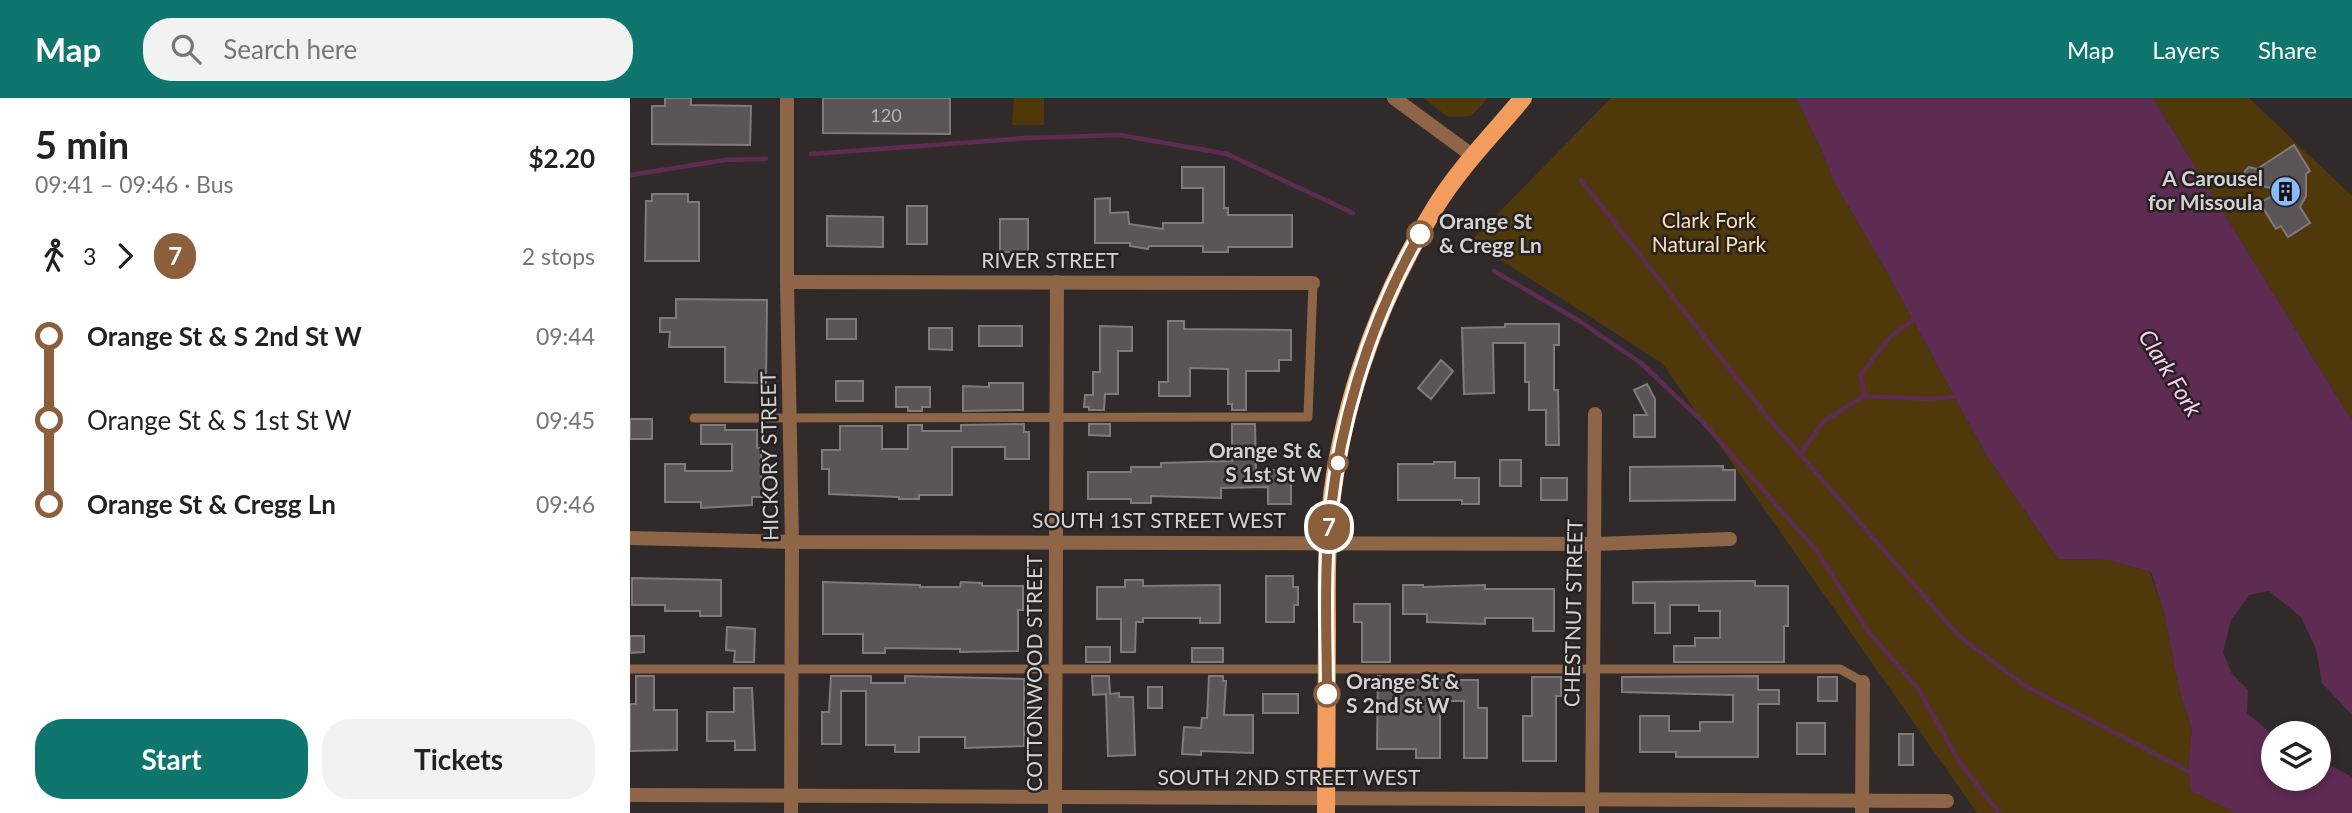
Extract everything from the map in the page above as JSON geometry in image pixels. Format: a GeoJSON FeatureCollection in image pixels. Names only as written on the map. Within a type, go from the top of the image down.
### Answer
{"type":"FeatureCollection","features":[{"type":"Feature","properties":{"kind":"main road"},"geometry":{"type":"LineString","coordinates":[[1326,806],[1328,542],[1347,417],[1383,306],[1401,268],[1437,203],[1523,98]]}},
{"type":"Feature","properties":{"kind":"street","name":"HICKORY STREET"},"geometry":{"type":"LineString","coordinates":[[787,98],[792,542],[790,813]]}},
{"type":"Feature","properties":{"kind":"street"},"geometry":{"type":"LineString","coordinates":[[1394,98],[1473,156]]}},
{"type":"Feature","properties":{"kind":"street","name":"RIVER STREET"},"geometry":{"type":"LineString","coordinates":[[787,282],[1313,283]]}},
{"type":"Feature","properties":{"kind":"street","name":"COTTONWOOD STREET"},"geometry":{"type":"LineString","coordinates":[[1055,813],[1057,282]]}},
{"type":"Feature","properties":{"kind":"street","name":"CHESTNUT STREET"},"geometry":{"type":"LineString","coordinates":[[1592,807],[1595,414]]}},
{"type":"Feature","properties":{"kind":"street","name":"SOUTH 1ST STREET WEST"},"geometry":{"type":"LineString","coordinates":[[630,538],[792,542],[1596,544],[1730,540]]}},
{"type":"Feature","properties":{"kind":"street"},"geometry":{"type":"LineString","coordinates":[[1862,807],[1863,682]]}},
{"type":"Feature","properties":{"kind":"street","name":"SOUTH 2ND STREET WEST"},"geometry":{"type":"LineString","coordinates":[[630,795],[1055,797],[1326,806],[1862,807],[1947,801]]}},
{"type":"Feature","properties":{"kind":"lane"},"geometry":{"type":"LineString","coordinates":[[694,418],[1308,417],[1313,283]]}},
{"type":"Feature","properties":{"kind":"lane"},"geometry":{"type":"LineString","coordinates":[[630,668],[1840,668],[1863,682]]}},
{"type":"Feature","properties":{"kind":"green space"},"geometry":{"type":"Polygon","coordinates":[[[1014,98],[1044,98],[1044,125],[1012,125],[1014,98]]]}},
{"type":"Feature","properties":{"kind":"green space"},"geometry":{"type":"Polygon","coordinates":[[[1423,98],[1488,98],[1471,116],[1448,117],[1423,98]]]}},
{"type":"Feature","properties":{"kind":"green space","name":"Clark Fork Natural Park"},"geometry":{"type":"Polygon","coordinates":[[[1611,98],[1796,98],[1834,182],[1888,274],[1986,455],[2058,559],[2109,560],[2150,572],[2164,613],[2179,689],[2192,729],[2188,771],[2191,791],[2236,813],[1977,813],[1662,363],[1471,241],[1611,98]]]}},
{"type":"Feature","properties":{"kind":"green space"},"geometry":{"type":"Polygon","coordinates":[[[2153,98],[2249,98],[2352,196],[2352,421],[2153,98]]]}},
{"type":"Feature","properties":{"kind":"water","name":"Clark Fork"},"geometry":{"type":"Polygon","coordinates":[[[1796,98],[2153,98],[2352,421],[2352,715],[2322,683],[2316,649],[2301,617],[2269,591],[2249,595],[2231,620],[2223,652],[2232,674],[2248,690],[2247,713],[2261,725],[2261,791],[2331,791],[2331,766],[2352,777],[2352,813],[2236,813],[2191,791],[2188,771],[2192,729],[2179,689],[2164,613],[2151,572],[2108,560],[2058,559],[1986,455],[1888,274],[1834,182],[1796,98]]]}},
{"type":"Feature","properties":{"kind":"building"},"geometry":{"type":"Polygon","coordinates":[[[665,98],[691,98],[691,105],[751,106],[750,145],[652,144],[652,106],[665,106],[665,98]]]}},
{"type":"Feature","properties":{"kind":"building"},"geometry":{"type":"Polygon","coordinates":[[[823,98],[950,98],[950,134],[823,133],[823,98]]]}},
{"type":"Feature","properties":{"kind":"building","name":"A Carousel for Missoula"},"geometry":{"type":"Polygon","coordinates":[[[2294,145],[2310,171],[2306,174],[2306,196],[2300,207],[2310,223],[2288,237],[2281,226],[2276,229],[2260,203],[2282,190],[2247,183],[2243,177],[2249,167],[2257,169],[2294,145]]]}},
{"type":"Feature","properties":{"kind":"building"},"geometry":{"type":"Polygon","coordinates":[[[1182,167],[1224,167],[1224,208],[1228,208],[1228,215],[1292,215],[1292,247],[1228,247],[1228,252],[1203,252],[1203,246],[1149,246],[1148,249],[1130,246],[1130,243],[1095,243],[1095,199],[1110,198],[1110,213],[1128,212],[1129,224],[1163,229],[1163,223],[1203,223],[1203,188],[1182,188],[1182,167]]]}},
{"type":"Feature","properties":{"kind":"building"},"geometry":{"type":"Polygon","coordinates":[[[652,194],[688,194],[688,202],[699,202],[699,261],[645,261],[646,201],[652,201],[652,194]]]}},
{"type":"Feature","properties":{"kind":"building"},"geometry":{"type":"Polygon","coordinates":[[[907,206],[927,206],[927,244],[907,244],[907,206]]]}},
{"type":"Feature","properties":{"kind":"building"},"geometry":{"type":"Polygon","coordinates":[[[827,216],[883,217],[883,247],[827,246],[827,216]]]}},
{"type":"Feature","properties":{"kind":"building"},"geometry":{"type":"Polygon","coordinates":[[[1000,219],[1028,219],[1028,252],[1000,252],[1000,219]]]}},
{"type":"Feature","properties":{"kind":"building"},"geometry":{"type":"Polygon","coordinates":[[[676,299],[767,300],[766,383],[725,382],[725,347],[669,347],[670,332],[660,332],[660,318],[676,318],[676,299]]]}},
{"type":"Feature","properties":{"kind":"building"},"geometry":{"type":"Polygon","coordinates":[[[827,319],[856,319],[856,339],[827,339],[827,319]]]}},
{"type":"Feature","properties":{"kind":"building"},"geometry":{"type":"Polygon","coordinates":[[[1168,321],[1184,321],[1184,329],[1291,330],[1291,360],[1279,360],[1279,371],[1246,371],[1246,410],[1232,410],[1232,404],[1228,404],[1228,369],[1190,368],[1190,396],[1159,396],[1159,382],[1168,382],[1168,321]]]}},
{"type":"Feature","properties":{"kind":"building"},"geometry":{"type":"Polygon","coordinates":[[[1505,324],[1559,324],[1559,345],[1554,345],[1554,390],[1558,390],[1559,445],[1546,445],[1546,410],[1529,410],[1529,382],[1525,382],[1525,343],[1493,343],[1494,393],[1464,394],[1462,328],[1505,327],[1505,324]]]}},
{"type":"Feature","properties":{"kind":"building"},"geometry":{"type":"Polygon","coordinates":[[[979,326],[1022,326],[1022,346],[979,346],[979,326]]]}},
{"type":"Feature","properties":{"kind":"building"},"geometry":{"type":"Polygon","coordinates":[[[1100,326],[1132,327],[1132,351],[1118,351],[1118,394],[1105,394],[1104,410],[1089,410],[1089,407],[1084,407],[1085,395],[1093,395],[1093,372],[1100,372],[1100,326]]]}},
{"type":"Feature","properties":{"kind":"building"},"geometry":{"type":"Polygon","coordinates":[[[929,328],[952,328],[952,350],[929,349],[929,328]]]}},
{"type":"Feature","properties":{"kind":"building"},"geometry":{"type":"Polygon","coordinates":[[[1441,360],[1453,371],[1431,399],[1418,388],[1441,360]]]}},
{"type":"Feature","properties":{"kind":"building"},"geometry":{"type":"Polygon","coordinates":[[[836,381],[863,381],[863,401],[836,401],[836,381]]]}},
{"type":"Feature","properties":{"kind":"building"},"geometry":{"type":"Polygon","coordinates":[[[989,383],[1023,383],[1023,410],[963,411],[963,386],[989,387],[989,383]]]}},
{"type":"Feature","properties":{"kind":"building"},"geometry":{"type":"Polygon","coordinates":[[[1647,384],[1655,399],[1655,437],[1634,437],[1634,415],[1647,415],[1634,390],[1647,384]]]}},
{"type":"Feature","properties":{"kind":"building"},"geometry":{"type":"Polygon","coordinates":[[[896,387],[930,387],[930,407],[922,407],[922,411],[908,411],[908,407],[896,407],[896,387]]]}},
{"type":"Feature","properties":{"kind":"building"},"geometry":{"type":"Polygon","coordinates":[[[630,419],[652,419],[652,439],[630,439],[630,419]]]}},
{"type":"Feature","properties":{"kind":"building"},"geometry":{"type":"Polygon","coordinates":[[[1024,424],[1024,432],[1029,432],[1029,459],[1005,459],[1005,447],[952,447],[952,495],[919,495],[919,499],[899,499],[829,494],[829,469],[822,469],[822,450],[840,450],[840,426],[882,426],[882,449],[908,449],[908,425],[922,425],[922,431],[961,431],[961,425],[1024,424]]]}},
{"type":"Feature","properties":{"kind":"building"},"geometry":{"type":"Polygon","coordinates":[[[1089,424],[1110,424],[1110,436],[1089,435],[1089,424]]]}},
{"type":"Feature","properties":{"kind":"building"},"geometry":{"type":"Polygon","coordinates":[[[1232,424],[1255,424],[1256,470],[1291,470],[1291,504],[1268,504],[1268,487],[1221,488],[1221,498],[1151,496],[1151,503],[1131,503],[1131,499],[1088,499],[1088,472],[1131,472],[1131,467],[1161,467],[1161,463],[1232,461],[1232,424]]]}},
{"type":"Feature","properties":{"kind":"building"},"geometry":{"type":"Polygon","coordinates":[[[701,425],[725,425],[725,430],[757,430],[757,448],[761,448],[762,497],[752,497],[752,505],[701,508],[701,502],[665,502],[665,464],[685,464],[685,471],[732,471],[732,444],[701,444],[701,425]]]}},
{"type":"Feature","properties":{"kind":"building"},"geometry":{"type":"Polygon","coordinates":[[[1500,460],[1521,460],[1521,486],[1500,486],[1500,460]]]}},
{"type":"Feature","properties":{"kind":"building"},"geometry":{"type":"Polygon","coordinates":[[[1455,462],[1455,478],[1479,478],[1479,504],[1462,504],[1462,500],[1398,500],[1398,464],[1455,462]]]}},
{"type":"Feature","properties":{"kind":"building"},"geometry":{"type":"Polygon","coordinates":[[[1723,466],[1723,470],[1735,470],[1735,500],[1630,501],[1630,467],[1723,466]]]}},
{"type":"Feature","properties":{"kind":"building"},"geometry":{"type":"Polygon","coordinates":[[[1541,478],[1567,478],[1567,500],[1541,500],[1541,478]]]}},
{"type":"Feature","properties":{"kind":"building"},"geometry":{"type":"Polygon","coordinates":[[[1266,576],[1293,576],[1293,587],[1298,587],[1294,622],[1266,622],[1266,576]]]}},
{"type":"Feature","properties":{"kind":"building"},"geometry":{"type":"Polygon","coordinates":[[[632,578],[721,580],[721,616],[700,616],[700,611],[665,611],[665,605],[632,605],[632,578]]]}},
{"type":"Feature","properties":{"kind":"building"},"geometry":{"type":"Polygon","coordinates":[[[1125,580],[1143,580],[1143,586],[1220,585],[1220,623],[1200,623],[1200,618],[1143,618],[1143,622],[1136,622],[1135,652],[1121,652],[1121,619],[1097,619],[1097,587],[1125,587],[1125,580]]]}},
{"type":"Feature","properties":{"kind":"building"},"geometry":{"type":"Polygon","coordinates":[[[1755,581],[1755,586],[1788,586],[1788,626],[1784,626],[1784,662],[1674,662],[1674,646],[1695,646],[1695,638],[1720,638],[1720,611],[1699,611],[1699,605],[1670,605],[1670,633],[1655,633],[1655,603],[1633,603],[1633,582],[1755,581]]]}},
{"type":"Feature","properties":{"kind":"building"},"geometry":{"type":"Polygon","coordinates":[[[823,582],[920,587],[960,587],[961,582],[982,583],[982,586],[1023,586],[1023,610],[1018,610],[1018,651],[960,652],[960,649],[885,648],[885,653],[863,653],[863,634],[823,634],[823,582]]]}},
{"type":"Feature","properties":{"kind":"building"},"geometry":{"type":"Polygon","coordinates":[[[1403,585],[1485,585],[1485,589],[1554,589],[1554,631],[1533,631],[1533,618],[1485,618],[1485,624],[1427,622],[1427,614],[1403,614],[1403,585]]]}},
{"type":"Feature","properties":{"kind":"building"},"geometry":{"type":"Polygon","coordinates":[[[1354,604],[1390,604],[1390,662],[1362,662],[1362,622],[1354,622],[1354,604]]]}},
{"type":"Feature","properties":{"kind":"building"},"geometry":{"type":"Polygon","coordinates":[[[727,627],[755,629],[754,662],[734,662],[735,651],[726,650],[727,627]]]}},
{"type":"Feature","properties":{"kind":"building"},"geometry":{"type":"Polygon","coordinates":[[[630,636],[644,636],[644,652],[630,653],[630,636]]]}},
{"type":"Feature","properties":{"kind":"building"},"geometry":{"type":"Polygon","coordinates":[[[1086,647],[1110,647],[1110,662],[1086,662],[1086,647]]]}},
{"type":"Feature","properties":{"kind":"building"},"geometry":{"type":"Polygon","coordinates":[[[1192,648],[1223,648],[1223,662],[1192,662],[1192,648]]]}},
{"type":"Feature","properties":{"kind":"building"},"geometry":{"type":"Polygon","coordinates":[[[636,676],[654,676],[654,710],[677,710],[677,750],[630,751],[630,704],[636,704],[636,676]]]}},
{"type":"Feature","properties":{"kind":"building"},"geometry":{"type":"Polygon","coordinates":[[[831,676],[871,676],[871,683],[905,683],[905,676],[1024,679],[1024,746],[965,748],[965,737],[919,737],[919,752],[895,752],[895,745],[866,745],[866,691],[841,691],[841,744],[822,744],[822,712],[829,712],[831,676]]]}},
{"type":"Feature","properties":{"kind":"building"},"geometry":{"type":"Polygon","coordinates":[[[1092,676],[1109,676],[1110,694],[1119,693],[1119,697],[1133,697],[1135,755],[1108,756],[1106,694],[1093,695],[1092,676]]]}},
{"type":"Feature","properties":{"kind":"building"},"geometry":{"type":"Polygon","coordinates":[[[1209,676],[1223,676],[1223,681],[1226,681],[1224,715],[1253,715],[1253,753],[1201,751],[1201,755],[1182,754],[1184,727],[1201,728],[1202,718],[1207,718],[1209,676]]]}},
{"type":"Feature","properties":{"kind":"building"},"geometry":{"type":"Polygon","coordinates":[[[1378,676],[1407,680],[1478,680],[1478,708],[1487,708],[1487,758],[1464,758],[1464,701],[1440,701],[1440,758],[1416,758],[1416,749],[1377,749],[1378,676]]]}},
{"type":"Feature","properties":{"kind":"building"},"geometry":{"type":"Polygon","coordinates":[[[1758,676],[1758,690],[1779,690],[1779,704],[1758,704],[1758,757],[1676,757],[1676,752],[1640,752],[1640,716],[1669,716],[1669,731],[1700,731],[1700,722],[1733,722],[1733,695],[1622,692],[1622,677],[1758,676]]]}},
{"type":"Feature","properties":{"kind":"building"},"geometry":{"type":"Polygon","coordinates":[[[1532,677],[1561,677],[1561,696],[1556,696],[1556,761],[1523,761],[1523,716],[1532,716],[1532,677]]]}},
{"type":"Feature","properties":{"kind":"building"},"geometry":{"type":"Polygon","coordinates":[[[1818,677],[1837,677],[1837,701],[1818,701],[1818,677]]]}},
{"type":"Feature","properties":{"kind":"building"},"geometry":{"type":"Polygon","coordinates":[[[1148,687],[1162,687],[1162,708],[1148,708],[1148,687]]]}},
{"type":"Feature","properties":{"kind":"building"},"geometry":{"type":"Polygon","coordinates":[[[734,688],[752,688],[755,750],[735,750],[735,741],[707,741],[707,712],[734,712],[734,688]]]}},
{"type":"Feature","properties":{"kind":"building"},"geometry":{"type":"Polygon","coordinates":[[[1263,694],[1298,694],[1298,713],[1263,713],[1263,694]]]}},
{"type":"Feature","properties":{"kind":"building"},"geometry":{"type":"Polygon","coordinates":[[[1797,723],[1825,723],[1825,754],[1797,754],[1797,723]]]}},
{"type":"Feature","properties":{"kind":"building"},"geometry":{"type":"Polygon","coordinates":[[[1899,734],[1913,734],[1913,765],[1899,765],[1899,734]]]}},
{"type":"Feature","properties":{"kind":"waterway"},"geometry":{"type":"LineString","coordinates":[[811,154],[1027,138],[1120,135],[1227,154],[1353,213]]}},
{"type":"Feature","properties":{"kind":"waterway"},"geometry":{"type":"LineString","coordinates":[[630,175],[725,160],[766,159]]}},
{"type":"Feature","properties":{"kind":"waterway"},"geometry":{"type":"LineString","coordinates":[[1581,180],[1769,419],[1960,637],[2024,685],[2194,772]]}},
{"type":"Feature","properties":{"kind":"waterway"},"geometry":{"type":"LineString","coordinates":[[1494,271],[1581,322],[1641,363],[1701,420],[1817,551],[1869,633],[1917,687],[1960,763],[1999,813]]}},
{"type":"Feature","properties":{"kind":"waterway"},"geometry":{"type":"LineString","coordinates":[[1864,396],[1861,374],[1890,337],[1913,320]]}},
{"type":"Feature","properties":{"kind":"waterway"},"geometry":{"type":"LineString","coordinates":[[1800,454],[1823,422],[1864,396],[1929,399],[1955,397]]}},
{"type":"Feature","properties":{"kind":"bus line","name":"7"},"geometry":{"type":"LineString","coordinates":[[1327,694],[1328,542],[1347,417],[1383,306],[1420,234]]}},
{"type":"Feature","properties":{"kind":"place","name":"A Carousel for Missoula"},"geometry":{"type":"Point","coordinates":[2286,191]}},
{"type":"Feature","properties":{"kind":"place","name":"Orange St & Cregg Ln"},"geometry":{"type":"Point","coordinates":[1420,234]}},
{"type":"Feature","properties":{"kind":"place","name":"Orange St & S 1st St W"},"geometry":{"type":"Point","coordinates":[1338,463]}},
{"type":"Feature","properties":{"kind":"place","name":"Orange St & S 2nd St W"},"geometry":{"type":"Point","coordinates":[1327,694]}}]}
